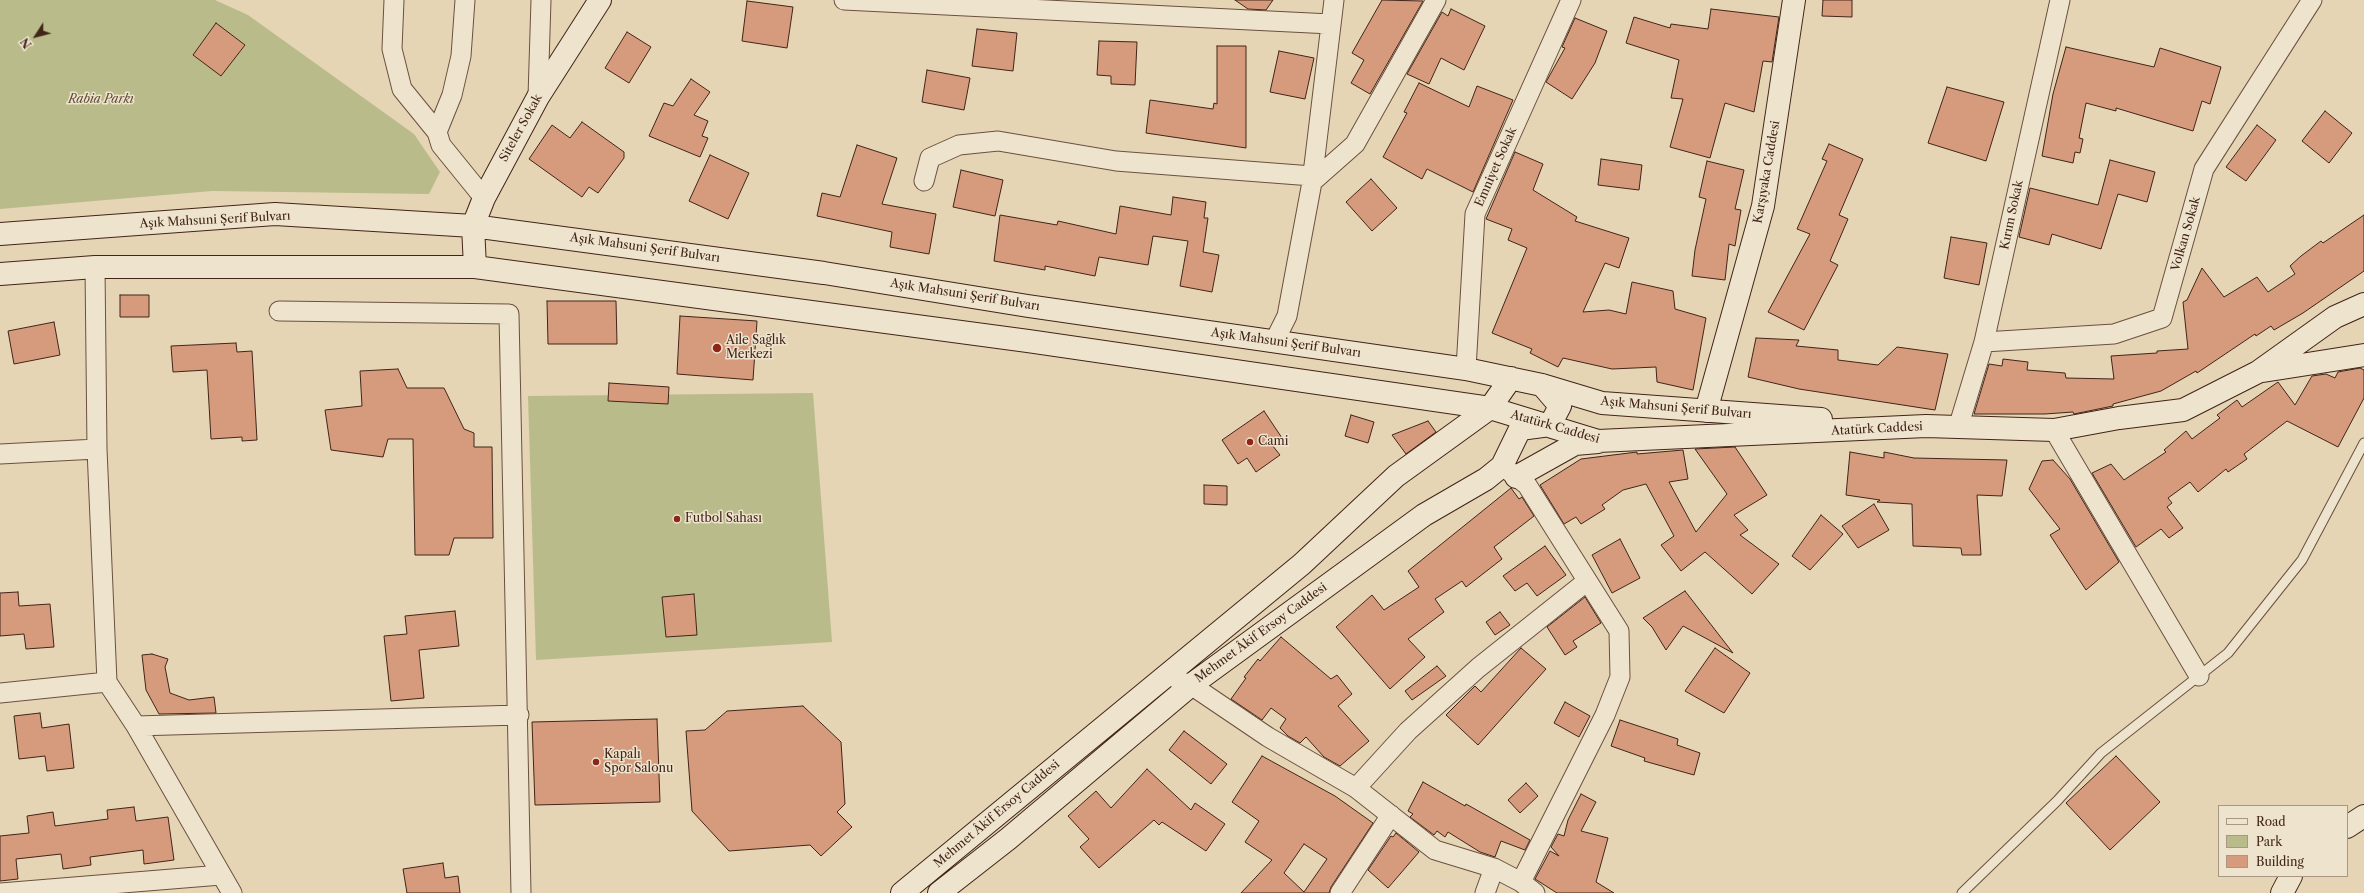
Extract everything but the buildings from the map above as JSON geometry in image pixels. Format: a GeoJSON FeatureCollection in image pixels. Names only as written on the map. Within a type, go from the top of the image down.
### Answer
{"type":"FeatureCollection","features":[{"type":"Feature","properties":{"kind":"main road","name":"Siteler Sokak"},"geometry":{"type":"LineString","coordinates":[[475,268],[473,226],[484,198],[538,97],[600,0]]}},
{"type":"Feature","properties":{"kind":"main road","name":"Karşıyaka Caddesi"},"geometry":{"type":"LineString","coordinates":[[1706,411],[1763,206],[1794,0]]}},
{"type":"Feature","properties":{"kind":"main road","name":"Aşık Mahsuni Şerif Bulvarı"},"geometry":{"type":"LineString","coordinates":[[0,234],[274,214],[473,226],[824,273],[1274,342],[1466,369],[1542,385],[1602,403],[1926,426]]}},
{"type":"Feature","properties":{"kind":"main road"},"geometry":{"type":"LineString","coordinates":[[0,274],[95,267],[475,268],[1028,341],[1490,408]]}},
{"type":"Feature","properties":{"kind":"main road","name":"Atatürk Caddesi"},"geometry":{"type":"LineString","coordinates":[[1490,408],[1550,425],[1598,442],[1926,426],[2054,430],[2119,418],[2183,410],[2258,372],[2335,317],[2363,306]]}},
{"type":"Feature","properties":{"kind":"main road","name":"Atatürk Caddesi"},"geometry":{"type":"LineString","coordinates":[[2258,372],[2364,355]]}},
{"type":"Feature","properties":{"kind":"main road","name":"Mehmet Âkif Ersoy Caddesi"},"geometry":{"type":"LineString","coordinates":[[902,893],[1302,564],[1396,476],[1490,408],[1511,378]]}},
{"type":"Feature","properties":{"kind":"main road"},"geometry":{"type":"LineString","coordinates":[[1542,385],[1560,406],[1550,425]]}},
{"type":"Feature","properties":{"kind":"main road","name":"Mehmet Âkif Ersoy Caddesi"},"geometry":{"type":"LineString","coordinates":[[939,893],[1008,839],[1191,685],[1424,515],[1486,479],[1509,472],[1520,429],[1550,425]]}},
{"type":"Feature","properties":{"kind":"main road"},"geometry":{"type":"LineString","coordinates":[[1509,472],[1575,444],[1598,442]]}},
{"type":"Feature","properties":{"kind":"main road"},"geometry":{"type":"LineString","coordinates":[[2348,826],[2364,816]]}},
{"type":"Feature","properties":{"kind":"main road"},"geometry":{"type":"LineString","coordinates":[[2282,893],[2290,877]]}},
{"type":"Feature","properties":{"kind":"street"},"geometry":{"type":"LineString","coordinates":[[394,0],[392,49],[402,89],[437,132],[441,145],[484,198]]}},
{"type":"Feature","properties":{"kind":"street"},"geometry":{"type":"LineString","coordinates":[[437,132],[452,95],[462,56],[465,0]]}},
{"type":"Feature","properties":{"kind":"street"},"geometry":{"type":"LineString","coordinates":[[538,97],[541,0]]}},
{"type":"Feature","properties":{"kind":"street"},"geometry":{"type":"LineString","coordinates":[[846,0],[1331,24]]}},
{"type":"Feature","properties":{"kind":"street"},"geometry":{"type":"LineString","coordinates":[[1274,342],[1287,316],[1312,179],[1334,0]]}},
{"type":"Feature","properties":{"kind":"street"},"geometry":{"type":"LineString","coordinates":[[924,181],[930,158],[959,145],[998,141],[1116,161],[1312,179],[1355,144],[1436,0]]}},
{"type":"Feature","properties":{"kind":"street","name":"Emniyet Sokak"},"geometry":{"type":"LineString","coordinates":[[1466,369],[1475,214],[1571,0]]}},
{"type":"Feature","properties":{"kind":"street","name":"Kırım Sokak"},"geometry":{"type":"LineString","coordinates":[[1958,428],[1984,342],[2060,0]]}},
{"type":"Feature","properties":{"kind":"street","name":"Volkan Sokak"},"geometry":{"type":"LineString","coordinates":[[1984,342],[2114,334],[2162,318],[2204,169],[2312,0]]}},
{"type":"Feature","properties":{"kind":"street"},"geometry":{"type":"LineString","coordinates":[[95,267],[97,450],[107,682],[136,726],[232,893]]}},
{"type":"Feature","properties":{"kind":"street"},"geometry":{"type":"LineString","coordinates":[[279,311],[509,314],[522,893]]}},
{"type":"Feature","properties":{"kind":"street"},"geometry":{"type":"LineString","coordinates":[[2054,430],[2199,676]]}},
{"type":"Feature","properties":{"kind":"street"},"geometry":{"type":"LineString","coordinates":[[0,454],[97,450]]}},
{"type":"Feature","properties":{"kind":"street"},"geometry":{"type":"LineString","coordinates":[[1164,676],[1191,685],[1268,737],[1356,788],[1435,850],[1494,868],[1528,887],[1605,715],[1620,677],[1619,631],[1586,582],[1527,485],[1509,472]]}},
{"type":"Feature","properties":{"kind":"street"},"geometry":{"type":"LineString","coordinates":[[1356,788],[1408,731],[1478,668],[1586,582]]}},
{"type":"Feature","properties":{"kind":"street"},"geometry":{"type":"LineString","coordinates":[[0,693],[107,682]]}},
{"type":"Feature","properties":{"kind":"street"},"geometry":{"type":"LineString","coordinates":[[136,726],[519,715]]}},
{"type":"Feature","properties":{"kind":"street"},"geometry":{"type":"LineString","coordinates":[[1340,893],[1391,814]]}},
{"type":"Feature","properties":{"kind":"street"},"geometry":{"type":"LineString","coordinates":[[1485,893],[1494,868]]}},
{"type":"Feature","properties":{"kind":"street"},"geometry":{"type":"LineString","coordinates":[[0,893],[221,875]]}},
{"type":"Feature","properties":{"kind":"lane"},"geometry":{"type":"LineString","coordinates":[[1962,893],[2057,801],[2101,753],[2228,653],[2302,560],[2364,443]]}},
{"type":"Feature","properties":{"kind":"green space","name":"Rabia Parkı"},"geometry":{"type":"Polygon","coordinates":[[[0,0],[215,0],[248,15],[414,134],[440,172],[429,194],[212,191],[0,209],[0,0]]]}},
{"type":"Feature","properties":{"kind":"green space","name":"Futbol Sahası"},"geometry":{"type":"Polygon","coordinates":[[[813,393],[832,642],[536,660],[528,396],[813,393]]]}},
{"type":"Feature","properties":{"kind":"place","name":"Aile Sağlık Merkezi"},"geometry":{"type":"Point","coordinates":[717,348]}},
{"type":"Feature","properties":{"kind":"place","name":"Cami"},"geometry":{"type":"Point","coordinates":[1250,442]}},
{"type":"Feature","properties":{"kind":"place","name":"Futbol Sahası"},"geometry":{"type":"Point","coordinates":[677,519]}},
{"type":"Feature","properties":{"kind":"place","name":"Kapalı Spor Salonu"},"geometry":{"type":"Point","coordinates":[596,762]}}]}
